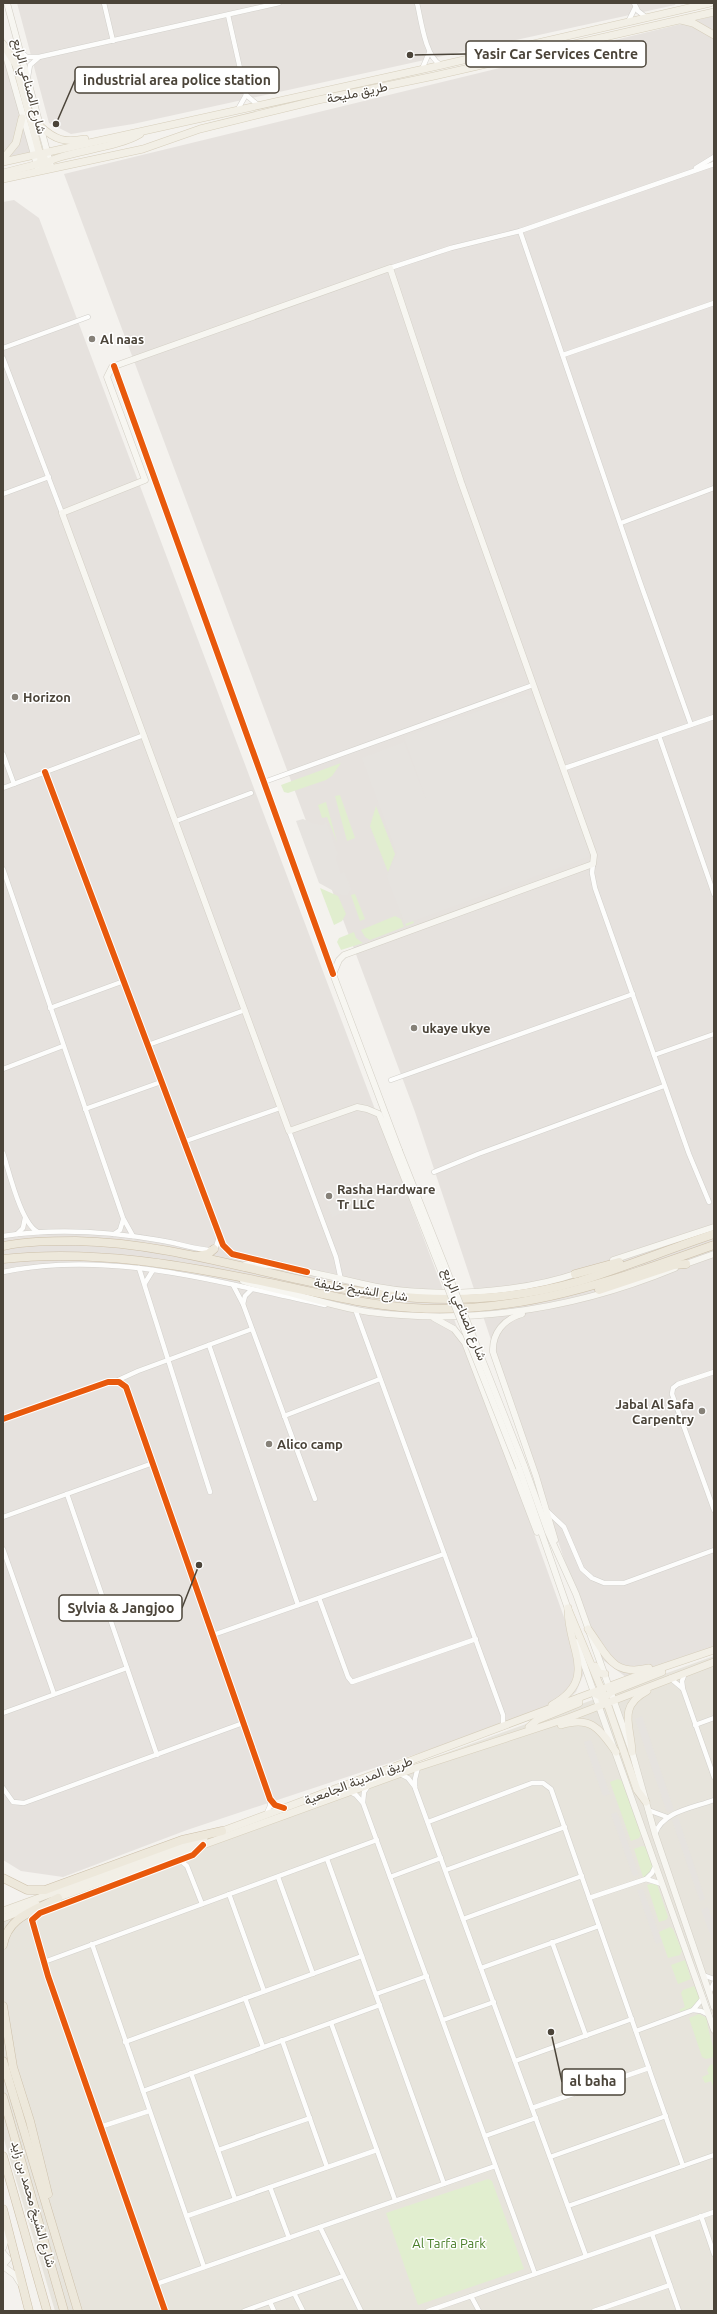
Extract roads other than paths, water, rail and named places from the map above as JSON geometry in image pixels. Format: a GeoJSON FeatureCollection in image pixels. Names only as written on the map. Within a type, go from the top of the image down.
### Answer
{"type":"FeatureCollection","features":[{"type":"Feature","properties":{"kind":"highway","name":"شارع الشيخ خليفة"},"geometry":{"type":"LineString","coordinates":[[4,1245],[49,1241],[112,1242],[155,1248],[236,1266],[384,1295],[456,1299],[512,1295],[558,1286],[714,1234]]}},
{"type":"Feature","properties":{"kind":"highway","name":"شارع الشيخ خليفة"},"geometry":{"type":"LineString","coordinates":[[3,1259],[31,1256],[119,1257],[230,1276],[364,1302],[426,1308],[509,1305],[579,1290],[714,1245]]}},
{"type":"Feature","properties":{"kind":"highway"},"geometry":{"type":"LineString","coordinates":[[194,1257],[208,1254],[214,1248]]}},
{"type":"Feature","properties":{"kind":"highway"},"geometry":{"type":"LineString","coordinates":[[575,1274],[640,1256],[653,1255]]}},
{"type":"Feature","properties":{"kind":"highway"},"geometry":{"type":"LineString","coordinates":[[3,1265],[31,1256]]}},
{"type":"Feature","properties":{"kind":"highway"},"geometry":{"type":"LineString","coordinates":[[579,1290],[597,1290],[674,1265],[686,1264]]}},
{"type":"Feature","properties":{"kind":"highway"},"geometry":{"type":"LineString","coordinates":[[3,1878],[27,1890],[39,1891],[182,1840],[222,1831]]}},
{"type":"Feature","properties":{"kind":"highway"},"geometry":{"type":"LineString","coordinates":[[3,1946],[7,1932],[16,1920],[56,1895]]}},
{"type":"Feature","properties":{"kind":"highway"},"geometry":{"type":"LineString","coordinates":[[3,2006],[11,2060],[34,2138],[53,2213],[56,2234]]}},
{"type":"Feature","properties":{"kind":"highway"},"geometry":{"type":"LineString","coordinates":[[3,2061],[78,2311]]}},
{"type":"Feature","properties":{"kind":"highway","name":"شارع الشيخ محمد بن زايد"},"geometry":{"type":"LineString","coordinates":[[3,2097],[64,2311]]}},
{"type":"Feature","properties":{"kind":"highway","name":"شارع الشيخ محمد بن زايد"},"geometry":{"type":"LineString","coordinates":[[3,2156],[47,2311]]}},
{"type":"Feature","properties":{"kind":"highway"},"geometry":{"type":"LineString","coordinates":[[3,2210],[29,2311]]}},
{"type":"Feature","properties":{"kind":"main road","name":"شارع الصناعي الرابع"},"geometry":{"type":"LineString","coordinates":[[7,3],[48,153]]}},
{"type":"Feature","properties":{"kind":"main road"},"geometry":{"type":"LineString","coordinates":[[680,10],[685,3]]}},
{"type":"Feature","properties":{"kind":"main road","name":"طريق مليحة"},"geometry":{"type":"LineString","coordinates":[[3,179],[42,163],[48,153],[258,105],[422,70],[710,3]]}},
{"type":"Feature","properties":{"kind":"main road","name":"طريق مليحة"},"geometry":{"type":"LineString","coordinates":[[3,162],[42,163],[143,149],[200,129],[310,102],[714,12]]}},
{"type":"Feature","properties":{"kind":"main road"},"geometry":{"type":"LineString","coordinates":[[677,20],[693,23],[714,35]]}},
{"type":"Feature","properties":{"kind":"main road"},"geometry":{"type":"LineString","coordinates":[[576,43],[580,38],[580,33]]}},
{"type":"Feature","properties":{"kind":"main road","name":"شارع الصناعي الرابع"},"geometry":{"type":"LineString","coordinates":[[3,44],[22,118],[42,163]]}},
{"type":"Feature","properties":{"kind":"main road"},"geometry":{"type":"LineString","coordinates":[[3,44],[16,65],[42,163]]}},
{"type":"Feature","properties":{"kind":"main road"},"geometry":{"type":"LineString","coordinates":[[3,159],[16,143],[22,118]]}},
{"type":"Feature","properties":{"kind":"main road"},"geometry":{"type":"LineString","coordinates":[[40,126],[60,141],[69,142],[91,139],[99,141]]}},
{"type":"Feature","properties":{"kind":"main road"},"geometry":{"type":"LineString","coordinates":[[3,172],[117,145],[145,131]]}},
{"type":"Feature","properties":{"kind":"main road"},"geometry":{"type":"LineString","coordinates":[[289,1132],[62,513],[145,480],[107,377],[108,370],[114,366],[390,268],[461,482],[533,685],[565,768],[593,850],[593,864],[344,955],[337,964],[333,974]]}},
{"type":"Feature","properties":{"kind":"main road","name":"شارع الصناعي الرابع"},"geometry":{"type":"LineString","coordinates":[[333,974],[396,1151],[605,1674],[605,1697]]}},
{"type":"Feature","properties":{"kind":"main road","name":"شارع الصناعي الرابع"},"geometry":{"type":"LineString","coordinates":[[289,1132],[357,1108],[370,1110],[379,1114],[396,1151]]}},
{"type":"Feature","properties":{"kind":"main road"},"geometry":{"type":"LineString","coordinates":[[236,1266],[264,1265],[391,1289],[454,1292],[490,1290],[575,1274],[714,1227]]}},
{"type":"Feature","properties":{"kind":"main road"},"geometry":{"type":"LineString","coordinates":[[230,1276],[250,1283],[351,1308],[427,1316],[488,1314],[537,1309],[591,1298],[714,1255]]}},
{"type":"Feature","properties":{"kind":"main road"},"geometry":{"type":"LineString","coordinates":[[537,1309],[518,1315],[503,1324],[496,1334],[493,1352],[546,1510],[558,1554]]}},
{"type":"Feature","properties":{"kind":"main road"},"geometry":{"type":"LineString","coordinates":[[427,1316],[450,1326],[465,1343],[524,1500],[548,1552]]}},
{"type":"Feature","properties":{"kind":"main road","name":"شارع الصناعي الرابع"},"geometry":{"type":"LineString","coordinates":[[521,1466],[548,1552],[568,1608],[579,1650],[605,1697]]}},
{"type":"Feature","properties":{"kind":"main road"},"geometry":{"type":"LineString","coordinates":[[568,1608],[605,1697],[637,1790],[646,1802]]}},
{"type":"Feature","properties":{"kind":"main road"},"geometry":{"type":"LineString","coordinates":[[541,1713],[566,1697],[578,1680],[579,1666],[569,1629],[568,1608]]}},
{"type":"Feature","properties":{"kind":"main road"},"geometry":{"type":"LineString","coordinates":[[573,1617],[582,1629],[597,1670],[605,1674]]}},
{"type":"Feature","properties":{"kind":"main road"},"geometry":{"type":"LineString","coordinates":[[588,1629],[606,1658],[623,1669],[639,1670],[671,1662],[680,1662]]}},
{"type":"Feature","properties":{"kind":"main road"},"geometry":{"type":"LineString","coordinates":[[605,1697],[667,1670],[680,1662],[714,1650]]}},
{"type":"Feature","properties":{"kind":"main road","name":"طريق المدينة الجامعية"},"geometry":{"type":"LineString","coordinates":[[3,1911],[56,1895],[203,1845],[418,1767],[521,1733],[605,1697],[670,1678],[714,1662]]}},
{"type":"Feature","properties":{"kind":"main road"},"geometry":{"type":"LineString","coordinates":[[657,1682],[638,1696],[628,1712],[627,1725],[632,1752],[655,1834],[714,2007]]}},
{"type":"Feature","properties":{"kind":"main road"},"geometry":{"type":"LineString","coordinates":[[605,1697],[632,1752]]}},
{"type":"Feature","properties":{"kind":"main road"},"geometry":{"type":"LineString","coordinates":[[605,1697],[616,1752],[714,2030]]}},
{"type":"Feature","properties":{"kind":"main road","name":"طريق المدينة الجامعية"},"geometry":{"type":"LineString","coordinates":[[3,1918],[56,1895],[222,1831],[579,1698],[605,1697]]}},
{"type":"Feature","properties":{"kind":"main road"},"geometry":{"type":"LineString","coordinates":[[532,1728],[537,1720],[579,1704],[579,1698]]}},
{"type":"Feature","properties":{"kind":"main road"},"geometry":{"type":"LineString","coordinates":[[532,1728],[574,1722],[590,1724],[604,1734],[616,1752]]}},
{"type":"Feature","properties":{"kind":"main road"},"geometry":{"type":"LineString","coordinates":[[683,1943],[688,1945],[696,1964],[702,1972]]}},
{"type":"Feature","properties":{"kind":"main road"},"geometry":{"type":"LineString","coordinates":[[3,2226],[6,2239],[3,2248]]}},
{"type":"Feature","properties":{"kind":"main road"},"geometry":{"type":"LineString","coordinates":[[3,2253],[8,2259],[3,2266],[15,2275],[27,2302]]}},
{"type":"Feature","properties":{"kind":"street"},"geometry":{"type":"LineString","coordinates":[[104,3],[113,41]]}},
{"type":"Feature","properties":{"kind":"street"},"geometry":{"type":"LineString","coordinates":[[21,52],[31,58],[39,57],[279,3]]}},
{"type":"Feature","properties":{"kind":"street"},"geometry":{"type":"LineString","coordinates":[[416,3],[429,53],[434,60],[442,65]]}},
{"type":"Feature","properties":{"kind":"street"},"geometry":{"type":"LineString","coordinates":[[628,22],[635,5],[647,18]]}},
{"type":"Feature","properties":{"kind":"street"},"geometry":{"type":"LineString","coordinates":[[228,15],[246,95],[243,103],[237,110]]}},
{"type":"Feature","properties":{"kind":"street"},"geometry":{"type":"LineString","coordinates":[[422,70],[429,53]]}},
{"type":"Feature","properties":{"kind":"street"},"geometry":{"type":"LineString","coordinates":[[28,77],[30,66],[39,57]]}},
{"type":"Feature","properties":{"kind":"street"},"geometry":{"type":"LineString","coordinates":[[246,95],[258,105]]}},
{"type":"Feature","properties":{"kind":"street"},"geometry":{"type":"LineString","coordinates":[[694,170],[714,157]]}},
{"type":"Feature","properties":{"kind":"street"},"geometry":{"type":"LineString","coordinates":[[390,268],[451,248],[520,231],[714,164]]}},
{"type":"Feature","properties":{"kind":"street"},"geometry":{"type":"LineString","coordinates":[[520,231],[691,725]]}},
{"type":"Feature","properties":{"kind":"street"},"geometry":{"type":"LineString","coordinates":[[563,355],[714,303]]}},
{"type":"Feature","properties":{"kind":"street"},"geometry":{"type":"LineString","coordinates":[[3,348],[88,317]]}},
{"type":"Feature","properties":{"kind":"street"},"geometry":{"type":"LineString","coordinates":[[3,358],[62,513]]}},
{"type":"Feature","properties":{"kind":"street"},"geometry":{"type":"LineString","coordinates":[[114,366],[333,974]]}},
{"type":"Feature","properties":{"kind":"street"},"geometry":{"type":"LineString","coordinates":[[3,494],[49,477]]}},
{"type":"Feature","properties":{"kind":"street"},"geometry":{"type":"LineString","coordinates":[[620,523],[714,488]]}},
{"type":"Feature","properties":{"kind":"street"},"geometry":{"type":"LineString","coordinates":[[264,782],[533,685]]}},
{"type":"Feature","properties":{"kind":"street"},"geometry":{"type":"LineString","coordinates":[[565,768],[714,717]]}},
{"type":"Feature","properties":{"kind":"street"},"geometry":{"type":"LineString","coordinates":[[3,788],[144,735]]}},
{"type":"Feature","properties":{"kind":"street"},"geometry":{"type":"LineString","coordinates":[[659,736],[714,894]]}},
{"type":"Feature","properties":{"kind":"street"},"geometry":{"type":"LineString","coordinates":[[3,754],[14,784]]}},
{"type":"Feature","properties":{"kind":"street"},"geometry":{"type":"LineString","coordinates":[[45,772],[124,980],[183,1142],[226,1249],[232,1254],[307,1272]]}},
{"type":"Feature","properties":{"kind":"street"},"geometry":{"type":"LineString","coordinates":[[176,821],[251,793]]}},
{"type":"Feature","properties":{"kind":"street"},"geometry":{"type":"LineString","coordinates":[[593,864],[594,883],[664,1086],[689,1154],[709,1202]]}},
{"type":"Feature","properties":{"kind":"street"},"geometry":{"type":"LineString","coordinates":[[3,869],[123,1218],[133,1236]]}},
{"type":"Feature","properties":{"kind":"street"},"geometry":{"type":"LineString","coordinates":[[709,879],[714,877]]}},
{"type":"Feature","properties":{"kind":"street"},"geometry":{"type":"LineString","coordinates":[[50,1008],[124,980]]}},
{"type":"Feature","properties":{"kind":"street"},"geometry":{"type":"LineString","coordinates":[[391,1080],[633,994]]}},
{"type":"Feature","properties":{"kind":"street"},"geometry":{"type":"LineString","coordinates":[[148,1045],[245,1010]]}},
{"type":"Feature","properties":{"kind":"street"},"geometry":{"type":"LineString","coordinates":[[654,1055],[714,1034]]}},
{"type":"Feature","properties":{"kind":"street"},"geometry":{"type":"LineString","coordinates":[[3,1069],[63,1046]]}},
{"type":"Feature","properties":{"kind":"street"},"geometry":{"type":"LineString","coordinates":[[85,1110],[161,1082]]}},
{"type":"Feature","properties":{"kind":"street"},"geometry":{"type":"LineString","coordinates":[[434,1172],[485,1151],[664,1086]]}},
{"type":"Feature","properties":{"kind":"street"},"geometry":{"type":"LineString","coordinates":[[183,1142],[280,1108]]}},
{"type":"Feature","properties":{"kind":"street"},"geometry":{"type":"LineString","coordinates":[[289,1132],[336,1257],[341,1280]]}},
{"type":"Feature","properties":{"kind":"street"},"geometry":{"type":"LineString","coordinates":[[3,1153],[24,1215],[30,1226],[38,1232]]}},
{"type":"Feature","properties":{"kind":"street"},"geometry":{"type":"LineString","coordinates":[[17,1234],[24,1225],[24,1215]]}},
{"type":"Feature","properties":{"kind":"street"},"geometry":{"type":"LineString","coordinates":[[114,1234],[122,1227],[123,1218]]}},
{"type":"Feature","properties":{"kind":"street"},"geometry":{"type":"LineString","coordinates":[[3,1236],[64,1230],[163,1240],[206,1250],[214,1248],[220,1237]]}},
{"type":"Feature","properties":{"kind":"street"},"geometry":{"type":"LineString","coordinates":[[3,1272],[61,1265],[139,1268],[333,1307],[351,1308],[380,1379],[476,1639],[503,1715],[503,1727]]}},
{"type":"Feature","properties":{"kind":"street"},"geometry":{"type":"LineString","coordinates":[[139,1268],[210,1492]]}},
{"type":"Feature","properties":{"kind":"street"},"geometry":{"type":"LineString","coordinates":[[145,1283],[153,1270]]}},
{"type":"Feature","properties":{"kind":"street"},"geometry":{"type":"LineString","coordinates":[[233,1286],[243,1304],[315,1499]]}},
{"type":"Feature","properties":{"kind":"street"},"geometry":{"type":"LineString","coordinates":[[243,1304],[245,1296],[251,1290]]}},
{"type":"Feature","properties":{"kind":"street"},"geometry":{"type":"LineString","coordinates":[[3,1419],[108,1382],[116,1381],[167,1360],[252,1329]]}},
{"type":"Feature","properties":{"kind":"street"},"geometry":{"type":"LineString","coordinates":[[208,1345],[298,1605]]}},
{"type":"Feature","properties":{"kind":"street"},"geometry":{"type":"LineString","coordinates":[[714,1372],[678,1384],[673,1388],[672,1394],[714,1510]]}},
{"type":"Feature","properties":{"kind":"street"},"geometry":{"type":"LineString","coordinates":[[284,1416],[380,1379]]}},
{"type":"Feature","properties":{"kind":"street"},"geometry":{"type":"LineString","coordinates":[[116,1381],[126,1387],[270,1799],[275,1805],[284,1808]]}},
{"type":"Feature","properties":{"kind":"street"},"geometry":{"type":"LineString","coordinates":[[3,1517],[153,1463]]}},
{"type":"Feature","properties":{"kind":"street"},"geometry":{"type":"LineString","coordinates":[[66,1494],[157,1754]]}},
{"type":"Feature","properties":{"kind":"street"},"geometry":{"type":"LineString","coordinates":[[546,1510],[564,1527],[582,1569],[592,1578],[604,1583],[624,1583],[714,1550]]}},
{"type":"Feature","properties":{"kind":"street"},"geometry":{"type":"LineString","coordinates":[[3,1549],[54,1694]]}},
{"type":"Feature","properties":{"kind":"street"},"geometry":{"type":"LineString","coordinates":[[213,1635],[444,1554]]}},
{"type":"Feature","properties":{"kind":"street"},"geometry":{"type":"LineString","coordinates":[[319,1598],[348,1677],[352,1682],[476,1639]]}},
{"type":"Feature","properties":{"kind":"street"},"geometry":{"type":"LineString","coordinates":[[3,1713],[127,1668]]}},
{"type":"Feature","properties":{"kind":"street"},"geometry":{"type":"LineString","coordinates":[[685,1673],[682,1681],[683,1690],[714,1778]]}},
{"type":"Feature","properties":{"kind":"street"},"geometry":{"type":"LineString","coordinates":[[670,1678],[683,1690]]}},
{"type":"Feature","properties":{"kind":"street"},"geometry":{"type":"LineString","coordinates":[[503,1715],[512,1724]]}},
{"type":"Feature","properties":{"kind":"street"},"geometry":{"type":"LineString","coordinates":[[695,1724],[714,1718]]}},
{"type":"Feature","properties":{"kind":"street"},"geometry":{"type":"LineString","coordinates":[[3,1788],[13,1802],[24,1803],[243,1723]]}},
{"type":"Feature","properties":{"kind":"street"},"geometry":{"type":"LineString","coordinates":[[418,1767],[415,1775],[416,1788],[586,2256]]}},
{"type":"Feature","properties":{"kind":"street"},"geometry":{"type":"LineString","coordinates":[[400,1774],[411,1781],[416,1788]]}},
{"type":"Feature","properties":{"kind":"street"},"geometry":{"type":"LineString","coordinates":[[428,1822],[529,1784],[543,1783],[551,1789],[683,2166]]}},
{"type":"Feature","properties":{"kind":"street"},"geometry":{"type":"LineString","coordinates":[[363,1803],[363,1796],[368,1785]]}},
{"type":"Feature","properties":{"kind":"street"},"geometry":{"type":"LineString","coordinates":[[350,1792],[356,1795],[363,1803],[535,2274]]}},
{"type":"Feature","properties":{"kind":"street"},"geometry":{"type":"LineString","coordinates":[[265,1816],[269,1810],[270,1799]]}},
{"type":"Feature","properties":{"kind":"street"},"geometry":{"type":"LineString","coordinates":[[655,1834],[660,1824],[668,1817],[714,1800]]}},
{"type":"Feature","properties":{"kind":"street"},"geometry":{"type":"LineString","coordinates":[[648,1810],[668,1817]]}},
{"type":"Feature","properties":{"kind":"street"},"geometry":{"type":"LineString","coordinates":[[446,1870],[565,1827]]}},
{"type":"Feature","properties":{"kind":"street"},"geometry":{"type":"LineString","coordinates":[[44,1962],[377,1840]]}},
{"type":"Feature","properties":{"kind":"street"},"geometry":{"type":"LineString","coordinates":[[165,2311],[100,2127],[44,1962],[33,1924],[35,1916],[190,1857],[203,1845]]}},
{"type":"Feature","properties":{"kind":"street"},"geometry":{"type":"LineString","coordinates":[[187,1866],[190,1857]]}},
{"type":"Feature","properties":{"kind":"street"},"geometry":{"type":"LineString","coordinates":[[390,1877],[441,1858]]}},
{"type":"Feature","properties":{"kind":"street"},"geometry":{"type":"LineString","coordinates":[[327,1859],[444,2184]]}},
{"type":"Feature","properties":{"kind":"street"},"geometry":{"type":"LineString","coordinates":[[180,1860],[187,1866],[202,1904]]}},
{"type":"Feature","properties":{"kind":"street"},"geometry":{"type":"LineString","coordinates":[[589,1898],[646,1879],[652,1873],[656,1865]]}},
{"type":"Feature","properties":{"kind":"street"},"geometry":{"type":"LineString","coordinates":[[463,1919],[582,1876]]}},
{"type":"Feature","properties":{"kind":"street"},"geometry":{"type":"LineString","coordinates":[[278,1877],[313,1974]]}},
{"type":"Feature","properties":{"kind":"street"},"geometry":{"type":"LineString","coordinates":[[646,1879],[662,1884]]}},
{"type":"Feature","properties":{"kind":"street"},"geometry":{"type":"LineString","coordinates":[[229,1894],[264,1992]]}},
{"type":"Feature","properties":{"kind":"street"},"geometry":{"type":"LineString","coordinates":[[481,1968],[599,1926]]}},
{"type":"Feature","properties":{"kind":"street"},"geometry":{"type":"LineString","coordinates":[[552,1942],[586,2036]]}},
{"type":"Feature","properties":{"kind":"street"},"geometry":{"type":"LineString","coordinates":[[92,1944],[204,2267]]}},
{"type":"Feature","properties":{"kind":"street"},"geometry":{"type":"LineString","coordinates":[[126,2042],[362,1956]]}},
{"type":"Feature","properties":{"kind":"street"},"geometry":{"type":"LineString","coordinates":[[702,1972],[714,1979]]}},
{"type":"Feature","properties":{"kind":"street"},"geometry":{"type":"LineString","coordinates":[[376,1994],[427,1976]]}},
{"type":"Feature","properties":{"kind":"street"},"geometry":{"type":"LineString","coordinates":[[709,1993],[714,1983]]}},
{"type":"Feature","properties":{"kind":"street"},"geometry":{"type":"LineString","coordinates":[[245,1998],[263,2047]]}},
{"type":"Feature","properties":{"kind":"street"},"geometry":{"type":"LineString","coordinates":[[693,2010],[703,1998]]}},
{"type":"Feature","properties":{"kind":"street"},"geometry":{"type":"LineString","coordinates":[[443,2020],[494,2002]]}},
{"type":"Feature","properties":{"kind":"street"},"geometry":{"type":"LineString","coordinates":[[143,2090],[380,2005]]}},
{"type":"Feature","properties":{"kind":"street"},"geometry":{"type":"LineString","coordinates":[[636,2031],[693,2010],[701,2011],[709,2015]]}},
{"type":"Feature","properties":{"kind":"street"},"geometry":{"type":"LineString","coordinates":[[515,2061],[632,2019]]}},
{"type":"Feature","properties":{"kind":"street"},"geometry":{"type":"LineString","coordinates":[[331,2023],[395,2200]]}},
{"type":"Feature","properties":{"kind":"street"},"geometry":{"type":"LineString","coordinates":[[282,2040],[327,2167]]}},
{"type":"Feature","properties":{"kind":"street"},"geometry":{"type":"LineString","coordinates":[[532,2108],[649,2068]]}},
{"type":"Feature","properties":{"kind":"street"},"geometry":{"type":"LineString","coordinates":[[191,2073],[235,2199]]}},
{"type":"Feature","properties":{"kind":"street"},"geometry":{"type":"LineString","coordinates":[[100,2127],[149,2111]]}},
{"type":"Feature","properties":{"kind":"street"},"geometry":{"type":"LineString","coordinates":[[550,2157],[666,2116]]}},
{"type":"Feature","properties":{"kind":"street"},"geometry":{"type":"LineString","coordinates":[[218,2150],[310,2118]]}},
{"type":"Feature","properties":{"kind":"street"},"geometry":{"type":"LineString","coordinates":[[485,2136],[536,2118]]}},
{"type":"Feature","properties":{"kind":"street"},"geometry":{"type":"LineString","coordinates":[[187,2216],[377,2150]]}},
{"type":"Feature","properties":{"kind":"street"},"geometry":{"type":"LineString","coordinates":[[568,2206],[714,2155]]}},
{"type":"Feature","properties":{"kind":"street"},"geometry":{"type":"LineString","coordinates":[[156,2284],[495,2166]]}},
{"type":"Feature","properties":{"kind":"street"},"geometry":{"type":"LineString","coordinates":[[270,2187],[288,2238]]}},
{"type":"Feature","properties":{"kind":"street"},"geometry":{"type":"LineString","coordinates":[[428,2311],[714,2212]]}},
{"type":"Feature","properties":{"kind":"street"},"geometry":{"type":"LineString","coordinates":[[701,2216],[714,2254]]}},
{"type":"Feature","properties":{"kind":"street"},"geometry":{"type":"LineString","coordinates":[[320,2227],[361,2311]]}},
{"type":"Feature","properties":{"kind":"street"},"geometry":{"type":"LineString","coordinates":[[652,2234],[679,2311]]}},
{"type":"Feature","properties":{"kind":"street"},"geometry":{"type":"LineString","coordinates":[[244,2311],[343,2276]]}},
{"type":"Feature","properties":{"kind":"street"},"geometry":{"type":"LineString","coordinates":[[594,2311],[670,2285]]}},
{"type":"Feature","properties":{"kind":"street"},"geometry":{"type":"LineString","coordinates":[[294,2293],[302,2311]]}},
{"type":"Feature","properties":{"kind":"street"},"geometry":{"type":"LineString","coordinates":[[471,2296],[478,2311]]}},
{"type":"Feature","properties":{"kind":"street"},"geometry":{"type":"LineString","coordinates":[[270,2302],[274,2311]]}},
{"type":"Feature","properties":{"kind":"place","name":"Yasir Car Services Centre"},"geometry":{"type":"Point","coordinates":[410,55]}},
{"type":"Feature","properties":{"kind":"place","name":"industrial area police station"},"geometry":{"type":"Point","coordinates":[56,124]}},
{"type":"Feature","properties":{"kind":"place","name":"Al naas"},"geometry":{"type":"Point","coordinates":[92,339]}},
{"type":"Feature","properties":{"kind":"place","name":"Horizon"},"geometry":{"type":"Point","coordinates":[15,697]}},
{"type":"Feature","properties":{"kind":"place","name":"ukaye ukye"},"geometry":{"type":"Point","coordinates":[414,1028]}},
{"type":"Feature","properties":{"kind":"place","name":"Rasha Hardware Tr LLC"},"geometry":{"type":"Point","coordinates":[329,1196]}},
{"type":"Feature","properties":{"kind":"place","name":"Jabal Al Safa Carpentry"},"geometry":{"type":"Point","coordinates":[702,1411]}},
{"type":"Feature","properties":{"kind":"place","name":"Alico camp"},"geometry":{"type":"Point","coordinates":[269,1444]}},
{"type":"Feature","properties":{"kind":"place","name":"Sylvia & Jangjoo"},"geometry":{"type":"Point","coordinates":[199,1565]}},
{"type":"Feature","properties":{"kind":"place","name":"al baha"},"geometry":{"type":"Point","coordinates":[551,2032]}},
{"type":"Feature","properties":{"kind":"park label","name":"Al Tarfa Park"},"geometry":{"type":"Point","coordinates":[449,2243]}}]}
